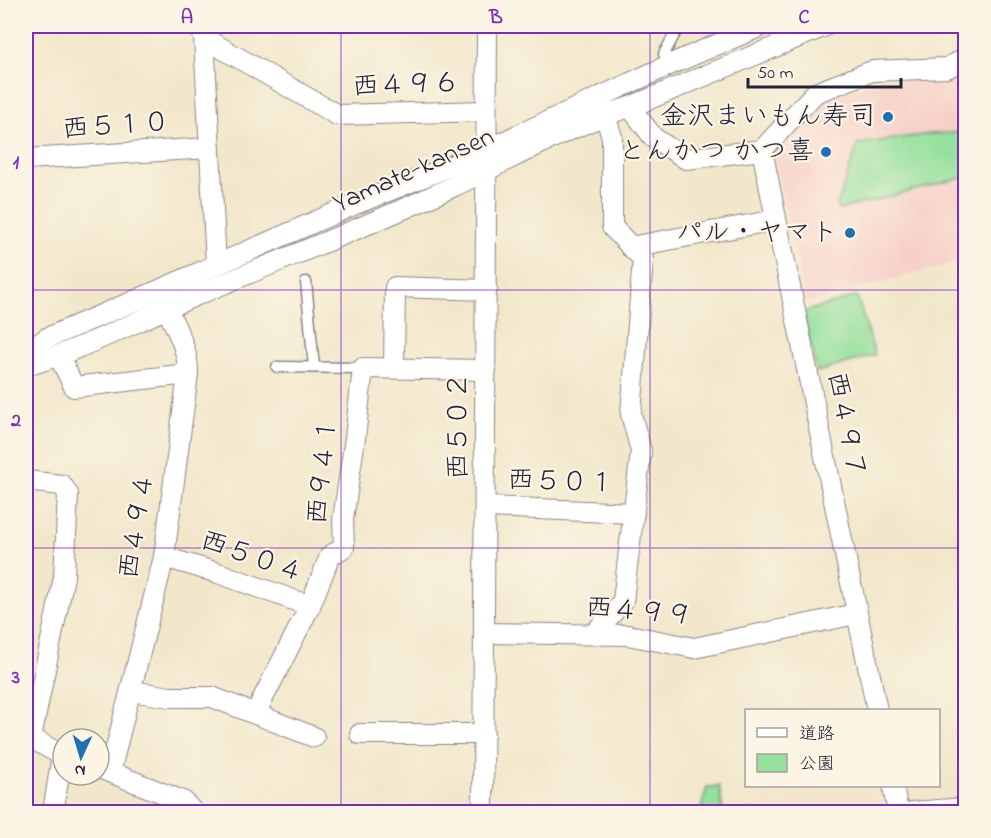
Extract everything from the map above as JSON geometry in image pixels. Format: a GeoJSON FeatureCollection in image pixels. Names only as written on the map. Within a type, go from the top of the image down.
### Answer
{"type":"FeatureCollection","features":[{"type":"Feature","properties":{"kind":"street","name":"西５０２"},"geometry":{"type":"LineString","coordinates":[[483,813],[487,26]]}},
{"type":"Feature","properties":{"kind":"street","name":"Yamate-kansen"},"geometry":{"type":"LineString","coordinates":[[26,353],[47,338],[353,205],[451,166],[669,65],[761,26]]}},
{"type":"Feature","properties":{"kind":"street","name":"Yamate-kansen"},"geometry":{"type":"LineString","coordinates":[[26,366],[59,356],[452,187],[521,152],[605,115],[630,107],[825,26]]}},
{"type":"Feature","properties":{"kind":"street","name":"西４９６"},"geometry":{"type":"LineString","coordinates":[[202,32],[338,115],[486,111]]}},
{"type":"Feature","properties":{"kind":"street"},"geometry":{"type":"LineString","coordinates":[[202,32],[216,265]]}},
{"type":"Feature","properties":{"kind":"street"},"geometry":{"type":"LineString","coordinates":[[630,107],[654,138],[686,159],[762,150],[815,93],[872,72],[947,68],[966,58]]}},
{"type":"Feature","properties":{"kind":"street"},"geometry":{"type":"LineString","coordinates":[[594,634],[624,601],[641,451],[631,414],[643,259],[612,227],[612,137],[605,115]]}},
{"type":"Feature","properties":{"kind":"street","name":"西５１０"},"geometry":{"type":"LineString","coordinates":[[26,159],[210,148]]}},
{"type":"Feature","properties":{"kind":"street","name":"西４９７"},"geometry":{"type":"LineString","coordinates":[[762,150],[877,709]]}},
{"type":"Feature","properties":{"kind":"street"},"geometry":{"type":"LineString","coordinates":[[630,247],[776,220]]}},
{"type":"Feature","properties":{"kind":"street"},"geometry":{"type":"LineString","coordinates":[[394,368],[388,286],[487,290]]}},
{"type":"Feature","properties":{"kind":"street","name":"西４９４"},"geometry":{"type":"LineString","coordinates":[[111,752],[131,690],[164,557],[188,374],[189,360],[158,291]]}},
{"type":"Feature","properties":{"kind":"street"},"geometry":{"type":"LineString","coordinates":[[59,356],[74,387],[188,374]]}},
{"type":"Feature","properties":{"kind":"street"},"geometry":{"type":"LineString","coordinates":[[363,368],[486,370]]}},
{"type":"Feature","properties":{"kind":"street","name":"西９４１"},"geometry":{"type":"LineString","coordinates":[[310,606],[330,555],[344,547],[343,519],[356,438],[363,368]]}},
{"type":"Feature","properties":{"kind":"street"},"geometry":{"type":"LineString","coordinates":[[26,481],[62,485],[68,494],[64,577],[28,737],[51,750]]}},
{"type":"Feature","properties":{"kind":"street","name":"西５０１"},"geometry":{"type":"LineString","coordinates":[[486,507],[634,513]]}},
{"type":"Feature","properties":{"kind":"street","name":"西５０４"},"geometry":{"type":"LineString","coordinates":[[164,557],[218,573],[310,606],[255,714]]}},
{"type":"Feature","properties":{"kind":"street","name":"西４９９"},"geometry":{"type":"LineString","coordinates":[[485,633],[628,635],[694,648],[856,614]]}},
{"type":"Feature","properties":{"kind":"street"},"geometry":{"type":"LineString","coordinates":[[131,690],[170,697],[212,697],[314,737]]}},
{"type":"Feature","properties":{"kind":"street"},"geometry":{"type":"LineString","coordinates":[[360,734],[484,734]]}},
{"type":"Feature","properties":{"kind":"street"},"geometry":{"type":"LineString","coordinates":[[111,772],[183,801],[193,813]]}},
{"type":"Feature","properties":{"kind":"street"},"geometry":{"type":"LineString","coordinates":[[53,813],[57,787]]}},
{"type":"Feature","properties":{"kind":"street"},"geometry":{"type":"LineString","coordinates":[[893,787],[898,813]]}},
{"type":"Feature","properties":{"kind":"street"},"geometry":{"type":"LineString","coordinates":[[912,813],[966,808]]}},
{"type":"Feature","properties":{"kind":"lane"},"geometry":{"type":"LineString","coordinates":[[669,65],[664,54],[679,26]]}},
{"type":"Feature","properties":{"kind":"lane"},"geometry":{"type":"LineString","coordinates":[[306,282],[314,367]]}},
{"type":"Feature","properties":{"kind":"lane"},"geometry":{"type":"LineString","coordinates":[[277,367],[363,368]]}},
{"type":"Feature","properties":{"kind":"shaded area"},"geometry":{"type":"Polygon","coordinates":[[[965,72],[965,260],[806,303],[774,158],[779,144],[821,102],[873,82],[952,78],[965,72]]]}},
{"type":"Feature","properties":{"kind":"green space"},"geometry":{"type":"Polygon","coordinates":[[[965,132],[965,177],[838,210],[837,206],[858,144],[929,134],[965,132]]]}},
{"type":"Feature","properties":{"kind":"green space"},"geometry":{"type":"Polygon","coordinates":[[[857,296],[875,355],[817,372],[803,312],[857,296]]]}},
{"type":"Feature","properties":{"kind":"green space"},"geometry":{"type":"Polygon","coordinates":[[[719,786],[723,812],[700,812],[707,787],[719,786]]]}},
{"type":"Feature","properties":{"kind":"place","name":"金沢まいもん寿司"},"geometry":{"type":"Point","coordinates":[888,117]}},
{"type":"Feature","properties":{"kind":"place","name":"とんかつ かつ喜"},"geometry":{"type":"Point","coordinates":[826,152]}},
{"type":"Feature","properties":{"kind":"place","name":"パル・ヤマト"},"geometry":{"type":"Point","coordinates":[850,233]}}]}
